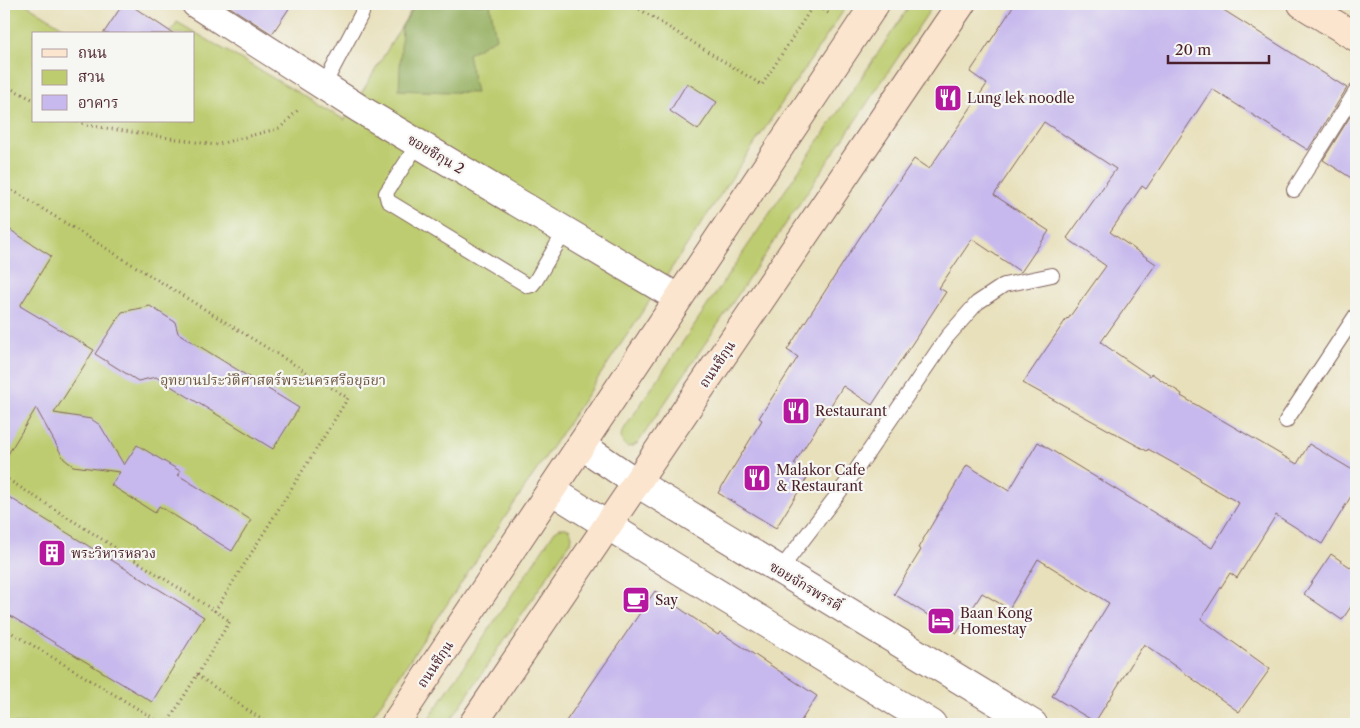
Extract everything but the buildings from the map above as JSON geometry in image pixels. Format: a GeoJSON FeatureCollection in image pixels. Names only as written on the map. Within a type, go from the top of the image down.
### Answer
{"type":"FeatureCollection","features":[{"type":"Feature","properties":{"kind":"main road","name":"ถนนชีกุน"},"geometry":{"type":"LineString","coordinates":[[395,724],[875,4]]}},
{"type":"Feature","properties":{"kind":"main road","name":"ถนนชีกุน"},"geometry":{"type":"LineString","coordinates":[[473,724],[961,4]]}},
{"type":"Feature","properties":{"kind":"main road"},"geometry":{"type":"LineString","coordinates":[[1302,4],[1356,37]]}},
{"type":"Feature","properties":{"kind":"street","name":"ซอยชีกุน 2"},"geometry":{"type":"LineString","coordinates":[[196,4],[360,109],[678,298]]}},
{"type":"Feature","properties":{"kind":"street","name":"ซอยจักรพรรดิ์"},"geometry":{"type":"LineString","coordinates":[[581,445],[637,482],[1025,722]]}},
{"type":"Feature","properties":{"kind":"street"},"geometry":{"type":"LineString","coordinates":[[551,490],[932,724]]}},
{"type":"Feature","properties":{"kind":"lane"},"geometry":{"type":"LineString","coordinates":[[324,85],[362,12],[362,4]]}},
{"type":"Feature","properties":{"kind":"lane"},"geometry":{"type":"LineString","coordinates":[[1294,190],[1356,91]]}},
{"type":"Feature","properties":{"kind":"lane"},"geometry":{"type":"LineString","coordinates":[[418,144],[386,193],[388,201],[528,286],[532,285],[536,280],[565,231]]}},
{"type":"Feature","properties":{"kind":"lane"},"geometry":{"type":"LineString","coordinates":[[780,570],[854,474],[948,337],[977,303],[1004,285],[1052,274]]}},
{"type":"Feature","properties":{"kind":"lane"},"geometry":{"type":"LineString","coordinates":[[1286,421],[1356,315]]}},
{"type":"Feature","properties":{"kind":"path"},"geometry":{"type":"LineString","coordinates":[[631,4],[762,85],[814,4]]}},
{"type":"Feature","properties":{"kind":"path"},"geometry":{"type":"LineString","coordinates":[[4,85],[32,99]]}},
{"type":"Feature","properties":{"kind":"path"},"geometry":{"type":"LineString","coordinates":[[80,122],[86,125],[215,145],[280,128],[324,85]]}},
{"type":"Feature","properties":{"kind":"path"},"geometry":{"type":"LineString","coordinates":[[4,185],[348,398],[215,611]]}},
{"type":"Feature","properties":{"kind":"path"},"geometry":{"type":"LineString","coordinates":[[4,477],[230,621],[167,724]]}},
{"type":"Feature","properties":{"kind":"path"},"geometry":{"type":"LineString","coordinates":[[4,628],[163,724]]}},
{"type":"Feature","properties":{"kind":"path"},"geometry":{"type":"LineString","coordinates":[[196,675],[268,724]]}},
{"type":"Feature","properties":{"kind":"green space","name":"อุทยานประวัติศาสตร์พระนครศรีอยุธยา"},"geometry":{"type":"Polygon","coordinates":[[[4,4],[26,4],[71,32],[32,32],[32,122],[195,122],[195,32],[345,120],[415,4],[848,4],[367,724],[4,724],[4,4]]]}},
{"type":"Feature","properties":{"kind":"green space"},"geometry":{"type":"Polygon","coordinates":[[[416,4],[490,4],[496,38],[468,54],[476,93],[399,90],[402,26],[416,4]]]}},
{"type":"Feature","properties":{"kind":"green space"},"geometry":{"type":"Polygon","coordinates":[[[911,4],[934,4],[638,443],[627,447],[623,444],[622,432],[911,4]]]}},
{"type":"Feature","properties":{"kind":"green space","name":"อุทยานประวัติศาสตร์พระนครศรีอยุธยา"},"geometry":{"type":"Polygon","coordinates":[[[177,22],[194,32],[171,32],[177,22]]]}},
{"type":"Feature","properties":{"kind":"green space"},"geometry":{"type":"Polygon","coordinates":[[[560,528],[570,530],[571,541],[448,724],[425,724],[555,531],[560,528]]]}},
{"type":"Feature","properties":{"kind":"place","name":"Lung lek noodle"},"geometry":{"type":"Point","coordinates":[948,98]}},
{"type":"Feature","properties":{"kind":"place","name":"Restaurant"},"geometry":{"type":"Point","coordinates":[796,411]}},
{"type":"Feature","properties":{"kind":"place","name":"Malakor Cafe & Restaurant"},"geometry":{"type":"Point","coordinates":[757,478]}},
{"type":"Feature","properties":{"kind":"place","name":"พระวิหารหลวง"},"geometry":{"type":"Point","coordinates":[52,553]}},
{"type":"Feature","properties":{"kind":"place","name":"Say"},"geometry":{"type":"Point","coordinates":[636,600]}},
{"type":"Feature","properties":{"kind":"place","name":"Baan Kong Homestay"},"geometry":{"type":"Point","coordinates":[941,621]}}]}
